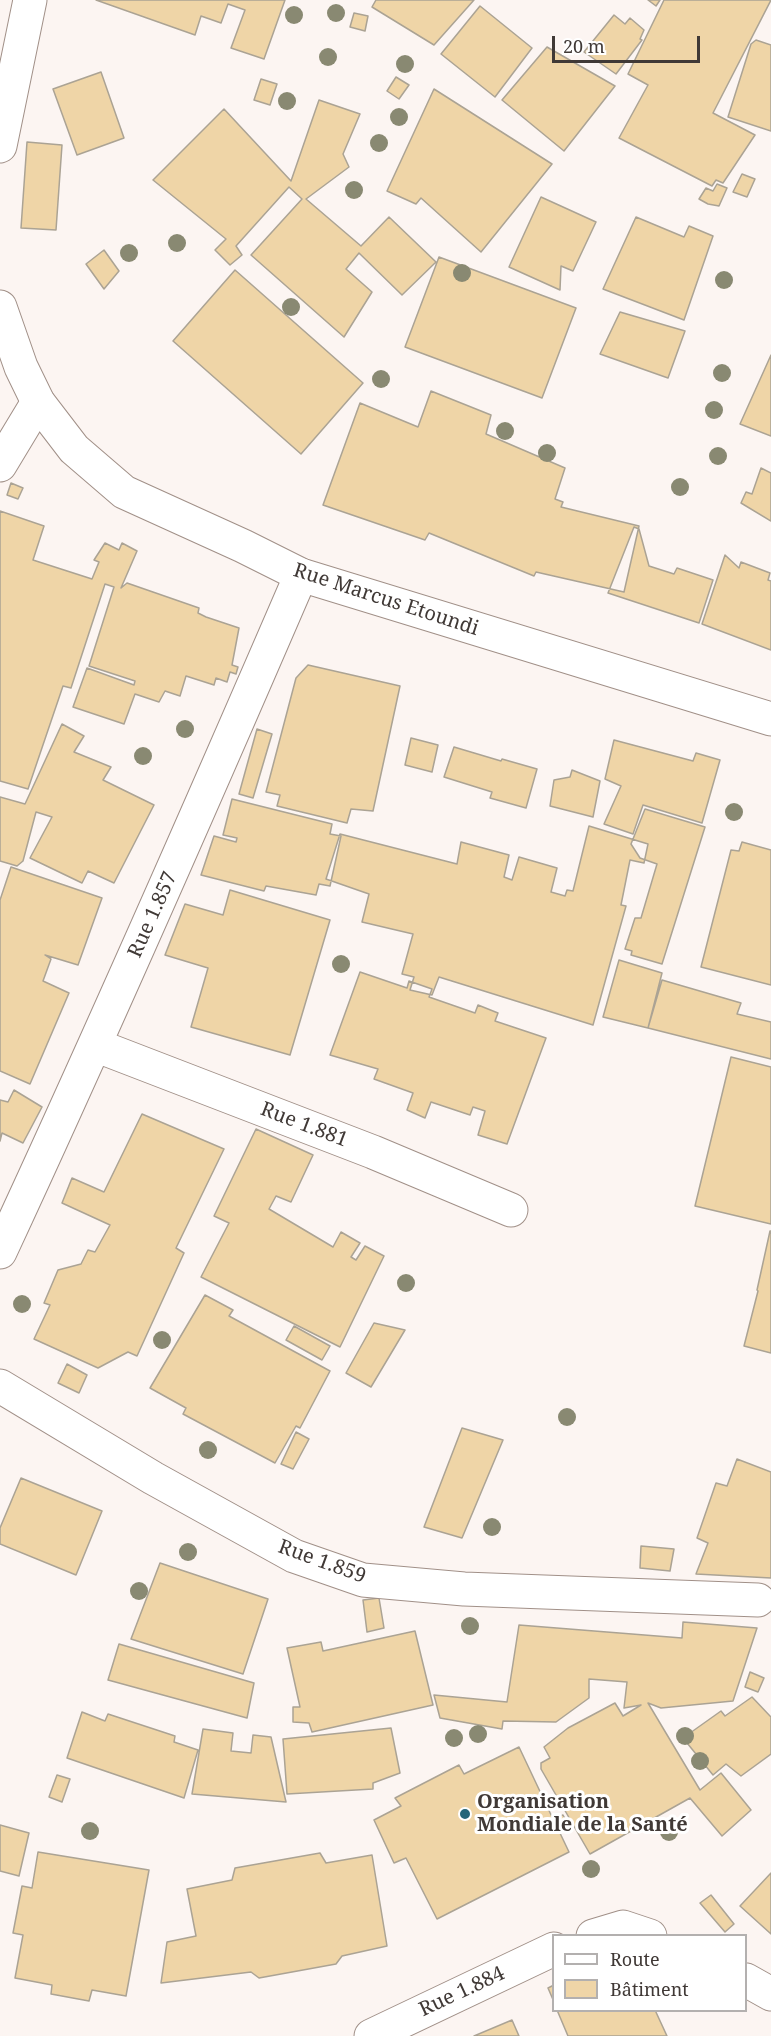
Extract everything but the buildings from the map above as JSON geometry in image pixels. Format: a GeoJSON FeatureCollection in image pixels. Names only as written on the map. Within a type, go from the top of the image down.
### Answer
{"type":"FeatureCollection","features":[{"type":"Feature","properties":{"kind":"street"},"geometry":{"type":"LineString","coordinates":[[0,146],[30,0]]}},
{"type":"Feature","properties":{"kind":"street","name":"Rue Marcus Etoundi"},"geometry":{"type":"LineString","coordinates":[[0,307],[21,367],[38,402],[74,449],[124,492],[301,575],[771,719]]}},
{"type":"Feature","properties":{"kind":"street"},"geometry":{"type":"LineString","coordinates":[[0,465],[38,402]]}},
{"type":"Feature","properties":{"kind":"street","name":"Rue 1.857"},"geometry":{"type":"LineString","coordinates":[[0,1252],[217,771],[301,575]]}},
{"type":"Feature","properties":{"kind":"street","name":"Rue 1.881"},"geometry":{"type":"LineString","coordinates":[[95,1045],[373,1152],[511,1210]]}},
{"type":"Feature","properties":{"kind":"street","name":"Rue 1.859"},"geometry":{"type":"LineString","coordinates":[[0,1386],[153,1478],[294,1556],[363,1580],[465,1588],[758,1600]]}},
{"type":"Feature","properties":{"kind":"street"},"geometry":{"type":"LineString","coordinates":[[597,1934],[623,1928],[646,1934]]}},
{"type":"Feature","properties":{"kind":"street","name":"Rue 1.884"},"geometry":{"type":"LineString","coordinates":[[371,2036],[552,1950]]}},
{"type":"Feature","properties":{"kind":"street"},"geometry":{"type":"LineString","coordinates":[[747,1981],[771,1994]]}},
{"type":"Feature","properties":{"kind":"place","name":"Organisation Mondiale de la Santé"},"geometry":{"type":"Point","coordinates":[465,1814]}}]}
